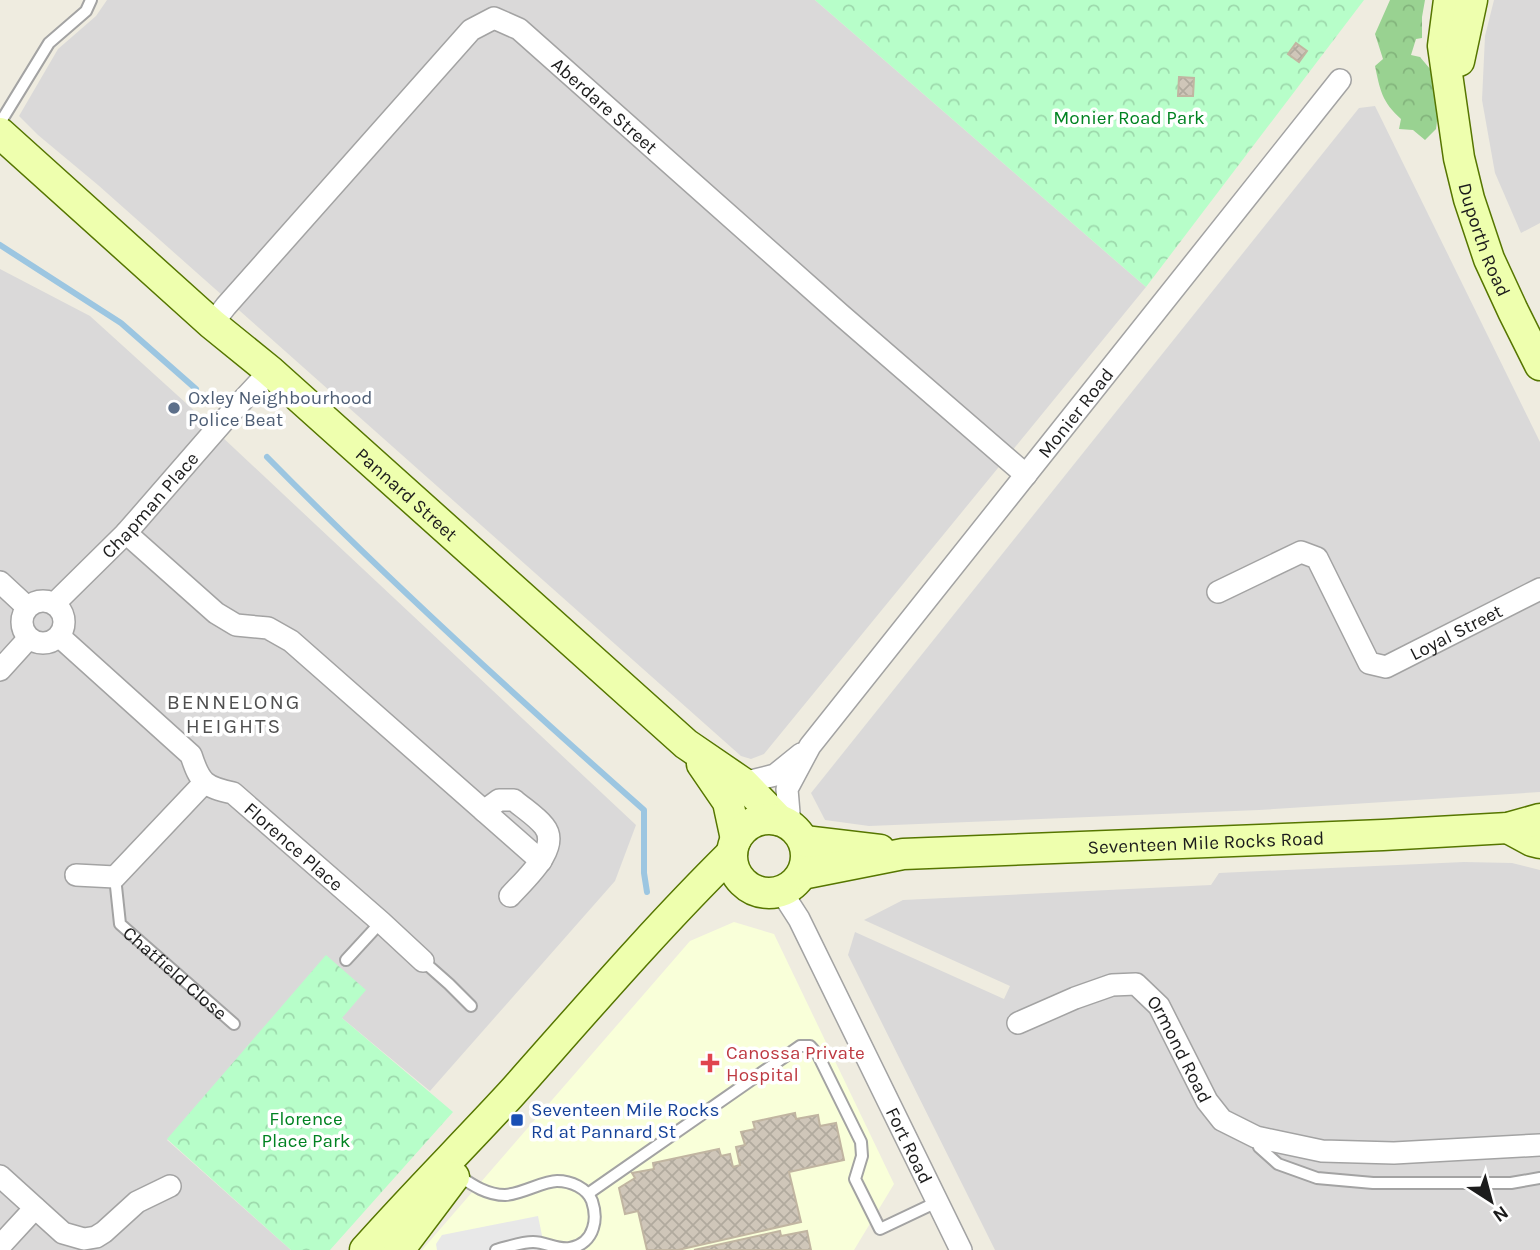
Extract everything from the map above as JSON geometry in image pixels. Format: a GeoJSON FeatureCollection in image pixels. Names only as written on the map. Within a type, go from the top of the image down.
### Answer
{"type":"FeatureCollection","features":[{"type":"Feature","properties":{"kind":"main road"},"geometry":{"type":"LineString","coordinates":[[1449,0],[1443,46],[1452,106]]}},
{"type":"Feature","properties":{"kind":"main road"},"geometry":{"type":"LineString","coordinates":[[1452,106],[1472,0]]}},
{"type":"Feature","properties":{"kind":"main road","name":"Duporth Road"},"geometry":{"type":"LineString","coordinates":[[1452,106],[1459,158],[1489,259],[1540,365]]}},
{"type":"Feature","properties":{"kind":"main road","name":"Pannard Street"},"geometry":{"type":"LineString","coordinates":[[0,133],[686,744],[743,783],[791,829]]}},
{"type":"Feature","properties":{"kind":"main road","name":"Pannard Street"},"geometry":{"type":"LineString","coordinates":[[686,744],[709,772],[728,802],[736,857]]}},
{"type":"Feature","properties":{"kind":"main road"},"geometry":{"type":"LineString","coordinates":[[365,1250],[675,912],[736,857],[751,823],[765,819],[791,829],[806,861],[791,883],[772,893],[755,890],[736,857]]}},
{"type":"Feature","properties":{"kind":"main road","name":"Seventeen Mile Rocks Road"},"geometry":{"type":"LineString","coordinates":[[791,883],[903,854],[1383,835],[1508,828],[1540,819]]}},
{"type":"Feature","properties":{"kind":"main road","name":"Seventeen Mile Rocks Road"},"geometry":{"type":"LineString","coordinates":[[1508,828],[1540,843]]}},
{"type":"Feature","properties":{"kind":"main road","name":"Seventeen Mile Rocks Road"},"geometry":{"type":"LineString","coordinates":[[791,829],[903,854]]}},
{"type":"Feature","properties":{"kind":"main road"},"geometry":{"type":"LineString","coordinates":[[399,1250],[456,1174],[507,1098]]}},
{"type":"Feature","properties":{"kind":"street","name":"Aberdare Street"},"geometry":{"type":"LineString","coordinates":[[212,324],[471,30],[494,18],[519,29],[1026,475]]}},
{"type":"Feature","properties":{"kind":"street","name":"Monier Road"},"geometry":{"type":"LineString","coordinates":[[791,829],[787,789],[810,746],[1340,80]]}},
{"type":"Feature","properties":{"kind":"street","name":"Chapman Place"},"geometry":{"type":"LineString","coordinates":[[54,604],[126,533],[227,416],[270,371]]}},
{"type":"Feature","properties":{"kind":"street"},"geometry":{"type":"LineString","coordinates":[[126,533],[216,613],[236,625],[268,628],[290,641],[541,860],[510,896]]}},
{"type":"Feature","properties":{"kind":"street","name":"Loyal Street"},"geometry":{"type":"LineString","coordinates":[[1218,592],[1301,552],[1317,558],[1369,663],[1386,667],[1540,589]]}},
{"type":"Feature","properties":{"kind":"street"},"geometry":{"type":"LineString","coordinates":[[0,582],[27,607]]}},
{"type":"Feature","properties":{"kind":"street"},"geometry":{"type":"LineString","coordinates":[[43,601],[60,608],[63,629],[59,636],[48,643],[29,638],[22,623],[27,607],[43,601]]}},
{"type":"Feature","properties":{"kind":"street"},"geometry":{"type":"LineString","coordinates":[[59,636],[191,755],[204,783],[115,877],[76,875]]}},
{"type":"Feature","properties":{"kind":"street"},"geometry":{"type":"LineString","coordinates":[[0,670],[29,638]]}},
{"type":"Feature","properties":{"kind":"street","name":"Monier Road"},"geometry":{"type":"LineString","coordinates":[[743,783],[775,775],[810,746]]}},
{"type":"Feature","properties":{"kind":"street","name":"Florence Place"},"geometry":{"type":"LineString","coordinates":[[204,783],[233,793],[423,961]]}},
{"type":"Feature","properties":{"kind":"street","name":"Fort Road"},"geometry":{"type":"LineString","coordinates":[[791,883],[799,919],[961,1250]]}},
{"type":"Feature","properties":{"kind":"street","name":"Ormond Road"},"geometry":{"type":"LineString","coordinates":[[1018,1023],[1112,985],[1136,984],[1159,1006],[1207,1101],[1222,1120],[1256,1137],[1322,1151],[1394,1153],[1540,1145]]}},
{"type":"Feature","properties":{"kind":"street"},"geometry":{"type":"LineString","coordinates":[[0,1176],[63,1233],[84,1239],[96,1237],[136,1202],[170,1186]]}},
{"type":"Feature","properties":{"kind":"street"},"geometry":{"type":"LineString","coordinates":[[0,1246],[35,1208]]}},
{"type":"Feature","properties":{"kind":"lane"},"geometry":{"type":"LineString","coordinates":[[0,123],[49,43],[86,11],[91,0]]}},
{"type":"Feature","properties":{"kind":"lane","name":"Chatfield Close"},"geometry":{"type":"LineString","coordinates":[[115,877],[120,924],[234,1024]]}},
{"type":"Feature","properties":{"kind":"lane"},"geometry":{"type":"LineString","coordinates":[[346,960],[381,922]]}},
{"type":"Feature","properties":{"kind":"lane","name":"Florence Place"},"geometry":{"type":"LineString","coordinates":[[423,961],[471,1006]]}},
{"type":"Feature","properties":{"kind":"lane"},"geometry":{"type":"LineString","coordinates":[[589,1194],[800,1046],[810,1046],[818,1055],[860,1142],[862,1156],[855,1179],[880,1229],[937,1202]]}},
{"type":"Feature","properties":{"kind":"lane","name":"Ormond Road"},"geometry":{"type":"LineString","coordinates":[[1256,1137],[1259,1147],[1279,1164],[1317,1178],[1387,1184],[1511,1183],[1540,1178]]}},
{"type":"Feature","properties":{"kind":"lane"},"geometry":{"type":"LineString","coordinates":[[456,1174],[480,1190],[503,1195],[522,1192],[556,1180],[575,1184],[589,1194],[594,1205],[596,1222],[590,1236],[580,1244],[570,1248],[558,1248],[533,1242],[496,1250]]}},
{"type":"Feature","properties":{"kind":"shaded area"},"geometry":{"type":"Polygon","coordinates":[[[107,0],[815,0],[1146,287],[764,754],[751,759],[741,756],[19,116],[58,49],[96,16],[107,0]]]}},
{"type":"Feature","properties":{"kind":"shaded area"},"geometry":{"type":"Polygon","coordinates":[[[1494,0],[1540,0],[1540,223],[1521,233],[1495,173],[1482,100],[1485,36],[1494,0]]]}},
{"type":"Feature","properties":{"kind":"shaded area"},"geometry":{"type":"Polygon","coordinates":[[[1375,106],[1540,442],[1540,792],[1259,810],[869,826],[825,820],[811,793],[1359,108],[1375,106]]]}},
{"type":"Feature","properties":{"kind":"shaded area"},"geometry":{"type":"Polygon","coordinates":[[[0,269],[90,316],[636,825],[615,881],[430,1091],[342,1018],[167,1140],[291,1250],[0,1250],[0,269]]]}},
{"type":"Feature","properties":{"kind":"shaded area"},"geometry":{"type":"Polygon","coordinates":[[[1464,862],[1512,863],[1540,870],[1540,1250],[995,1250],[848,955],[855,932],[1004,999],[1010,986],[864,920],[903,900],[1211,885],[1219,873],[1464,862]]]}},
{"type":"Feature","properties":{"kind":"shaded area","name":"Canossa Private Hospital"},"geometry":{"type":"Polygon","coordinates":[[[734,922],[774,934],[894,1184],[854,1250],[422,1250],[690,941],[734,922]]]}},
{"type":"Feature","properties":{"kind":"shaded area"},"geometry":{"type":"Polygon","coordinates":[[[538,1216],[545,1250],[437,1250],[436,1244],[442,1235],[538,1216]]]}},
{"type":"Feature","properties":{"kind":"green space","name":"Monier Road Park"},"geometry":{"type":"Polygon","coordinates":[[[815,0],[1364,0],[1146,287],[815,0]]]}},
{"type":"Feature","properties":{"kind":"green space"},"geometry":{"type":"Polygon","coordinates":[[[1390,0],[1425,0],[1422,38],[1416,39],[1411,55],[1420,57],[1436,76],[1439,106],[1436,129],[1425,140],[1413,130],[1399,129],[1401,119],[1386,101],[1378,82],[1375,66],[1383,59],[1375,34],[1390,0]]]}},
{"type":"Feature","properties":{"kind":"green space","name":"Florence Place Park"},"geometry":{"type":"Polygon","coordinates":[[[326,955],[366,990],[342,1018],[453,1112],[330,1250],[291,1250],[167,1139],[326,955]]]}},
{"type":"Feature","properties":{"kind":"building"},"geometry":{"type":"Polygon","coordinates":[[[1296,43],[1307,51],[1299,62],[1288,54],[1296,43]]]}},
{"type":"Feature","properties":{"kind":"building"},"geometry":{"type":"Polygon","coordinates":[[[1179,77],[1194,78],[1193,96],[1178,96],[1179,77]]]}},
{"type":"Feature","properties":{"kind":"building"},"geometry":{"type":"Polygon","coordinates":[[[795,1113],[796,1119],[818,1115],[820,1126],[836,1123],[844,1160],[789,1172],[801,1222],[678,1250],[647,1250],[638,1211],[625,1214],[619,1188],[635,1178],[632,1173],[654,1169],[653,1163],[719,1149],[721,1156],[730,1154],[733,1167],[740,1165],[736,1147],[745,1145],[741,1132],[755,1129],[753,1122],[795,1113]]]}},
{"type":"Feature","properties":{"kind":"building"},"geometry":{"type":"Polygon","coordinates":[[[780,1231],[781,1236],[807,1231],[811,1250],[694,1250],[780,1231]]]}},
{"type":"Feature","properties":{"kind":"waterway"},"geometry":{"type":"LineString","coordinates":[[0,245],[121,323],[196,389]]}},
{"type":"Feature","properties":{"kind":"waterway"},"geometry":{"type":"LineString","coordinates":[[267,457],[452,637],[644,810],[644,873],[647,892]]}},
{"type":"Feature","properties":{"kind":"place","name":"Oxley Neighbourhood Police Beat"},"geometry":{"type":"Point","coordinates":[174,408]}},
{"type":"Feature","properties":{"kind":"place","name":"Canossa Private Hospital"},"geometry":{"type":"Point","coordinates":[710,1063]}},
{"type":"Feature","properties":{"kind":"place","name":"Seventeen Mile Rocks Rd at Pannard St"},"geometry":{"type":"Point","coordinates":[517,1120]}},
{"type":"Feature","properties":{"kind":"district","name":"BENNELONG HEIGHTS"},"geometry":{"type":"Point","coordinates":[234,714]}}]}
